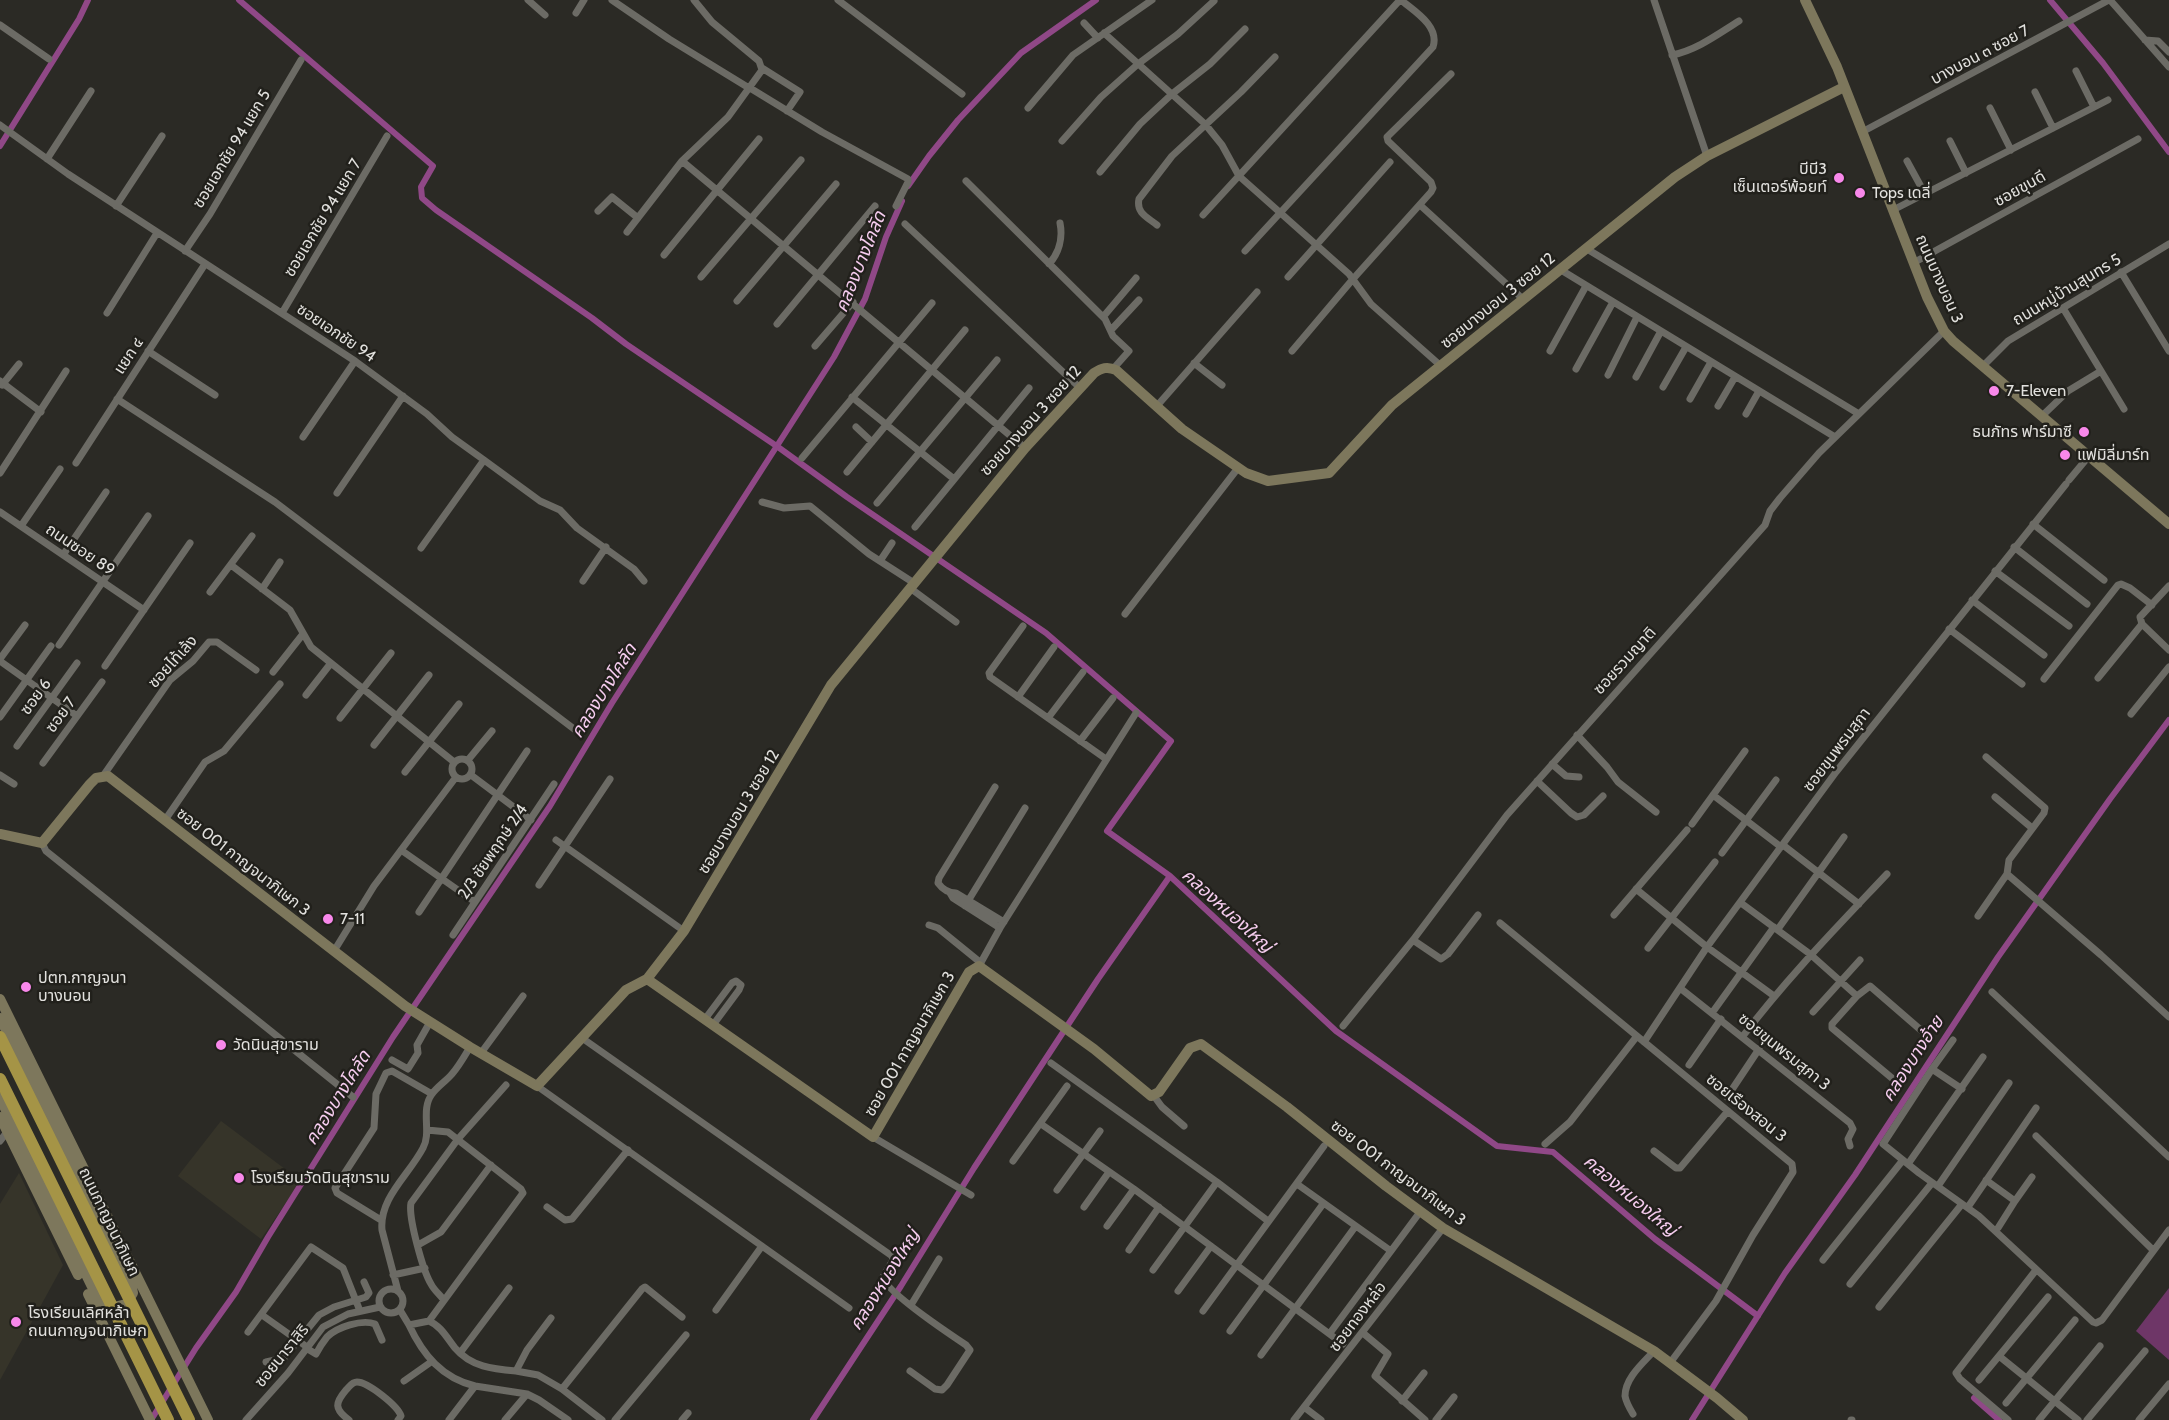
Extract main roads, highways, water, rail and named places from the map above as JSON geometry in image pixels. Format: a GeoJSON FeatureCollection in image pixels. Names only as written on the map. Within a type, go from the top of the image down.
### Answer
{"type":"FeatureCollection","features":[{"type":"Feature","properties":{"kind":"highway","name":"ถนนกาญจนาภิเษก"},"geometry":{"type":"LineString","coordinates":[[0,1037],[189,1420]]}},
{"type":"Feature","properties":{"kind":"highway","name":"ถนนกาญจนาภิเษก"},"geometry":{"type":"LineString","coordinates":[[0,1079],[168,1420]]}},
{"type":"Feature","properties":{"kind":"waterway"},"geometry":{"type":"LineString","coordinates":[[0,146],[79,19],[88,0]]}},
{"type":"Feature","properties":{"kind":"waterway"},"geometry":{"type":"LineString","coordinates":[[239,0],[433,166],[421,187],[422,198],[436,210],[626,344],[1046,633],[1171,741],[1107,831],[1170,876]]}},
{"type":"Feature","properties":{"kind":"waterway","name":"คลองบางโคลัด"},"geometry":{"type":"LineString","coordinates":[[908,186],[958,120],[1021,53],[1096,0]]}},
{"type":"Feature","properties":{"kind":"waterway"},"geometry":{"type":"LineString","coordinates":[[2050,0],[2103,63],[2169,152]]}},
{"type":"Feature","properties":{"kind":"waterway","name":"คลองบางโคลัด"},"geometry":{"type":"LineString","coordinates":[[151,1420],[196,1348],[236,1292],[393,1037],[550,806],[612,703],[834,357],[865,299],[886,237],[902,201]]}},
{"type":"Feature","properties":{"kind":"waterway","name":"คลองบางอ้าย"},"geometry":{"type":"LineString","coordinates":[[1692,1420],[1785,1273],[1855,1175],[1998,957],[2169,720]]}},
{"type":"Feature","properties":{"kind":"waterway","name":"คลองหนองใหญ่"},"geometry":{"type":"LineString","coordinates":[[813,1420],[1098,979],[1170,876],[1336,1031],[1497,1146],[1553,1152],[1655,1239],[1758,1316]]}},
{"type":"Feature","properties":{"kind":"waterway"},"geometry":{"type":"LineString","coordinates":[[1974,1398],[1999,1420]]}},
{"type":"Feature","properties":{"kind":"place","name":"บีบี3 เซ็นเตอร์พ้อยท์"},"geometry":{"type":"Point","coordinates":[1839,178]}},
{"type":"Feature","properties":{"kind":"place","name":"Tops เดลี่"},"geometry":{"type":"Point","coordinates":[1860,193]}},
{"type":"Feature","properties":{"kind":"place","name":"7-Eleven"},"geometry":{"type":"Point","coordinates":[1994,391]}},
{"type":"Feature","properties":{"kind":"place","name":"ธนภัทร ฟาร์มาซี"},"geometry":{"type":"Point","coordinates":[2084,432]}},
{"type":"Feature","properties":{"kind":"place","name":"แฟมิลี่มาร์ท"},"geometry":{"type":"Point","coordinates":[2065,455]}},
{"type":"Feature","properties":{"kind":"place","name":"7-11"},"geometry":{"type":"Point","coordinates":[328,919]}},
{"type":"Feature","properties":{"kind":"place","name":"ปตท.กาญจนา บางบอน"},"geometry":{"type":"Point","coordinates":[26,987]}},
{"type":"Feature","properties":{"kind":"place","name":"วัดนินสุขาราม"},"geometry":{"type":"Point","coordinates":[221,1045]}},
{"type":"Feature","properties":{"kind":"place","name":"โรงเรียนวัดนินสุขาราม"},"geometry":{"type":"Point","coordinates":[239,1178]}},
{"type":"Feature","properties":{"kind":"place","name":"โรงเรียนเลิศหล้า ถนนกาญจนาภิเษก"},"geometry":{"type":"Point","coordinates":[16,1322]}}]}
